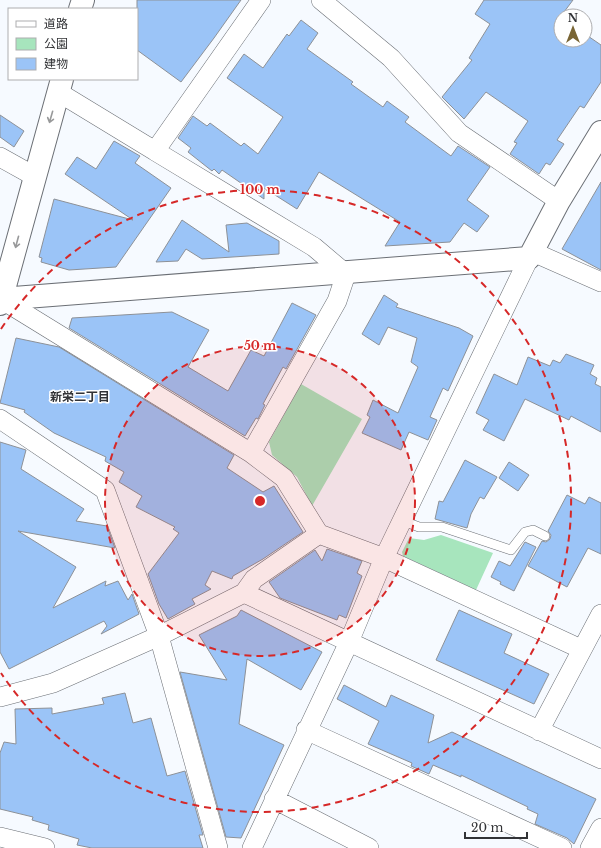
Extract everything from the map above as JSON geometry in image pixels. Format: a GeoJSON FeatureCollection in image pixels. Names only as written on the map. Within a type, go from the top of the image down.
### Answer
{"type":"FeatureCollection","features":[{"type":"Feature","properties":{"kind":"street"},"geometry":{"type":"LineString","coordinates":[[155,151],[261,0]]}},
{"type":"Feature","properties":{"kind":"street"},"geometry":{"type":"LineString","coordinates":[[321,0],[391,58],[459,132],[559,201]]}},
{"type":"Feature","properties":{"kind":"street"},"geometry":{"type":"LineString","coordinates":[[0,301],[60,85],[155,151],[314,247],[346,274]]}},
{"type":"Feature","properties":{"kind":"street"},"geometry":{"type":"LineString","coordinates":[[252,848],[348,642],[384,558],[531,255],[559,201],[601,134]]}},
{"type":"Feature","properties":{"kind":"street"},"geometry":{"type":"LineString","coordinates":[[0,157],[34,176]]}},
{"type":"Feature","properties":{"kind":"street"},"geometry":{"type":"LineString","coordinates":[[0,301],[346,274],[531,255],[601,282]]}},
{"type":"Feature","properties":{"kind":"street"},"geometry":{"type":"LineString","coordinates":[[252,453],[337,301],[346,274]]}},
{"type":"Feature","properties":{"kind":"street"},"geometry":{"type":"LineString","coordinates":[[0,301],[252,453],[284,478],[318,534],[384,558],[582,649]]}},
{"type":"Feature","properties":{"kind":"street"},"geometry":{"type":"LineString","coordinates":[[0,419],[105,490],[160,636],[218,848]]}},
{"type":"Feature","properties":{"kind":"street"},"geometry":{"type":"LineString","coordinates":[[0,696],[53,683],[160,636],[244,593],[254,579],[318,534]]}},
{"type":"Feature","properties":{"kind":"street"},"geometry":{"type":"LineString","coordinates":[[244,593],[601,759]]}},
{"type":"Feature","properties":{"kind":"street"},"geometry":{"type":"LineString","coordinates":[[539,731],[601,614]]}},
{"type":"Feature","properties":{"kind":"street"},"geometry":{"type":"LineString","coordinates":[[306,730],[562,848]]}},
{"type":"Feature","properties":{"kind":"street"},"geometry":{"type":"LineString","coordinates":[[274,800],[369,848]]}},
{"type":"Feature","properties":{"kind":"street"},"geometry":{"type":"LineString","coordinates":[[590,848],[601,828]]}},
{"type":"Feature","properties":{"kind":"street"},"geometry":{"type":"LineString","coordinates":[[0,837],[45,848]]}},
{"type":"Feature","properties":{"kind":"lane"},"geometry":{"type":"LineString","coordinates":[[403,521],[419,526],[442,526],[511,550],[525,532],[533,530],[545,536]]}},
{"type":"Feature","properties":{"kind":"green space"},"geometry":{"type":"Polygon","coordinates":[[[301,384],[362,419],[312,506],[297,477],[272,455],[269,442],[301,384]]]}},
{"type":"Feature","properties":{"kind":"green space"},"geometry":{"type":"Polygon","coordinates":[[[441,535],[493,553],[476,590],[403,556],[402,552],[409,538],[424,540],[441,535]]]}},
{"type":"Feature","properties":{"kind":"building"},"geometry":{"type":"Polygon","coordinates":[[[137,0],[241,0],[181,82],[138,51],[137,0]]]}},
{"type":"Feature","properties":{"kind":"building"},"geometry":{"type":"Polygon","coordinates":[[[484,0],[573,0],[567,8],[553,8],[553,48],[593,48],[593,40],[601,45],[601,82],[584,108],[580,106],[557,140],[564,144],[550,165],[546,163],[539,174],[510,154],[517,143],[514,142],[528,121],[486,92],[464,119],[442,97],[472,60],[469,58],[490,24],[475,14],[484,0]]]}},
{"type":"Feature","properties":{"kind":"building"},"geometry":{"type":"Polygon","coordinates":[[[301,20],[318,33],[307,49],[353,82],[351,84],[383,107],[387,101],[409,117],[405,122],[451,156],[458,146],[490,167],[467,200],[489,216],[477,232],[464,223],[450,242],[385,246],[400,222],[319,172],[297,209],[264,188],[264,199],[222,170],[219,174],[214,169],[212,171],[188,152],[191,148],[178,138],[193,116],[207,126],[210,123],[241,146],[244,143],[258,154],[283,117],[227,78],[244,54],[263,68],[287,34],[289,36],[301,20]]]}},
{"type":"Feature","properties":{"kind":"building"},"geometry":{"type":"Polygon","coordinates":[[[0,115],[24,131],[14,147],[0,137],[0,115]]]}},
{"type":"Feature","properties":{"kind":"building"},"geometry":{"type":"Polygon","coordinates":[[[114,141],[140,156],[135,163],[171,188],[116,267],[69,270],[41,262],[42,258],[39,257],[54,199],[133,220],[65,174],[77,157],[96,169],[114,141]]]}},
{"type":"Feature","properties":{"kind":"building"},"geometry":{"type":"Polygon","coordinates":[[[601,182],[601,270],[562,249],[601,182]]]}},
{"type":"Feature","properties":{"kind":"building"},"geometry":{"type":"Polygon","coordinates":[[[182,220],[229,252],[226,225],[247,223],[279,241],[279,254],[202,259],[186,249],[178,261],[156,262],[182,220]]]}},
{"type":"Feature","properties":{"kind":"building"},"geometry":{"type":"Polygon","coordinates":[[[384,295],[398,304],[396,307],[459,328],[473,336],[448,391],[443,388],[430,417],[437,420],[428,440],[409,432],[401,450],[362,433],[370,417],[367,415],[373,400],[398,413],[418,367],[411,362],[417,338],[388,327],[379,345],[362,334],[384,295]]]}},
{"type":"Feature","properties":{"kind":"building"},"geometry":{"type":"Polygon","coordinates":[[[292,303],[316,315],[286,369],[283,367],[263,404],[265,405],[258,419],[256,418],[245,436],[69,328],[72,318],[172,312],[209,330],[188,367],[228,391],[251,350],[264,356],[292,303]]]}},
{"type":"Feature","properties":{"kind":"building"},"geometry":{"type":"Polygon","coordinates":[[[16,338],[59,347],[234,455],[227,468],[263,492],[274,486],[303,532],[263,559],[233,576],[232,579],[212,571],[205,585],[211,589],[192,599],[195,604],[168,619],[159,604],[148,574],[179,533],[173,529],[175,527],[136,507],[142,496],[119,482],[124,472],[105,461],[106,457],[54,433],[24,412],[25,410],[0,403],[16,338]]]}},
{"type":"Feature","properties":{"kind":"building"},"geometry":{"type":"Polygon","coordinates":[[[566,354],[594,365],[590,374],[597,378],[595,384],[601,387],[601,432],[571,416],[569,420],[525,399],[504,441],[483,430],[489,420],[476,413],[494,374],[517,385],[528,357],[550,366],[553,360],[560,363],[566,354]]]}},
{"type":"Feature","properties":{"kind":"building"},"geometry":{"type":"Polygon","coordinates":[[[0,442],[26,450],[21,469],[84,509],[76,521],[107,526],[115,548],[18,531],[76,567],[53,608],[106,581],[105,586],[118,581],[128,600],[132,594],[139,614],[101,634],[107,626],[104,621],[9,669],[0,652],[0,442]]]}},
{"type":"Feature","properties":{"kind":"building"},"geometry":{"type":"Polygon","coordinates":[[[465,460],[497,477],[484,499],[480,497],[471,514],[467,528],[435,519],[439,501],[443,502],[465,460]]]}},
{"type":"Feature","properties":{"kind":"building"},"geometry":{"type":"Polygon","coordinates":[[[509,462],[529,475],[518,491],[499,478],[509,462]]]}},
{"type":"Feature","properties":{"kind":"building"},"geometry":{"type":"Polygon","coordinates":[[[567,495],[585,504],[589,497],[601,503],[601,554],[588,548],[567,587],[528,566],[542,541],[546,542],[550,539],[551,535],[548,531],[567,495]]]}},
{"type":"Feature","properties":{"kind":"building"},"geometry":{"type":"Polygon","coordinates":[[[525,542],[536,547],[514,591],[500,584],[501,582],[491,577],[499,561],[510,566],[525,542]]]}},
{"type":"Feature","properties":{"kind":"building"},"geometry":{"type":"Polygon","coordinates":[[[327,549],[362,561],[357,573],[362,576],[346,618],[339,615],[337,620],[280,598],[269,582],[315,550],[322,561],[327,549]]]}},
{"type":"Feature","properties":{"kind":"building"},"geometry":{"type":"Polygon","coordinates":[[[241,610],[322,652],[301,690],[247,659],[239,724],[284,745],[241,838],[226,837],[180,672],[227,680],[199,635],[237,616],[241,610]]]}},
{"type":"Feature","properties":{"kind":"building"},"geometry":{"type":"Polygon","coordinates":[[[459,610],[512,634],[504,653],[549,674],[534,704],[436,660],[459,610]]]}},
{"type":"Feature","properties":{"kind":"building"},"geometry":{"type":"Polygon","coordinates":[[[344,685],[386,707],[391,695],[434,715],[428,743],[452,732],[596,799],[574,844],[567,838],[535,824],[538,814],[527,809],[528,807],[461,775],[461,777],[433,765],[429,774],[411,766],[412,763],[368,744],[379,721],[337,699],[344,685]]]}},
{"type":"Feature","properties":{"kind":"building"},"geometry":{"type":"Polygon","coordinates":[[[125,693],[133,723],[151,718],[167,776],[185,771],[203,835],[199,835],[203,848],[92,848],[77,845],[79,839],[48,830],[49,825],[32,820],[33,817],[0,809],[0,753],[4,742],[16,744],[15,709],[52,708],[52,714],[104,704],[102,698],[125,693]]]}},
{"type":"Feature","properties":{"kind":"district","name":"新栄二丁目"},"geometry":{"type":"Point","coordinates":[80,397]}}]}
